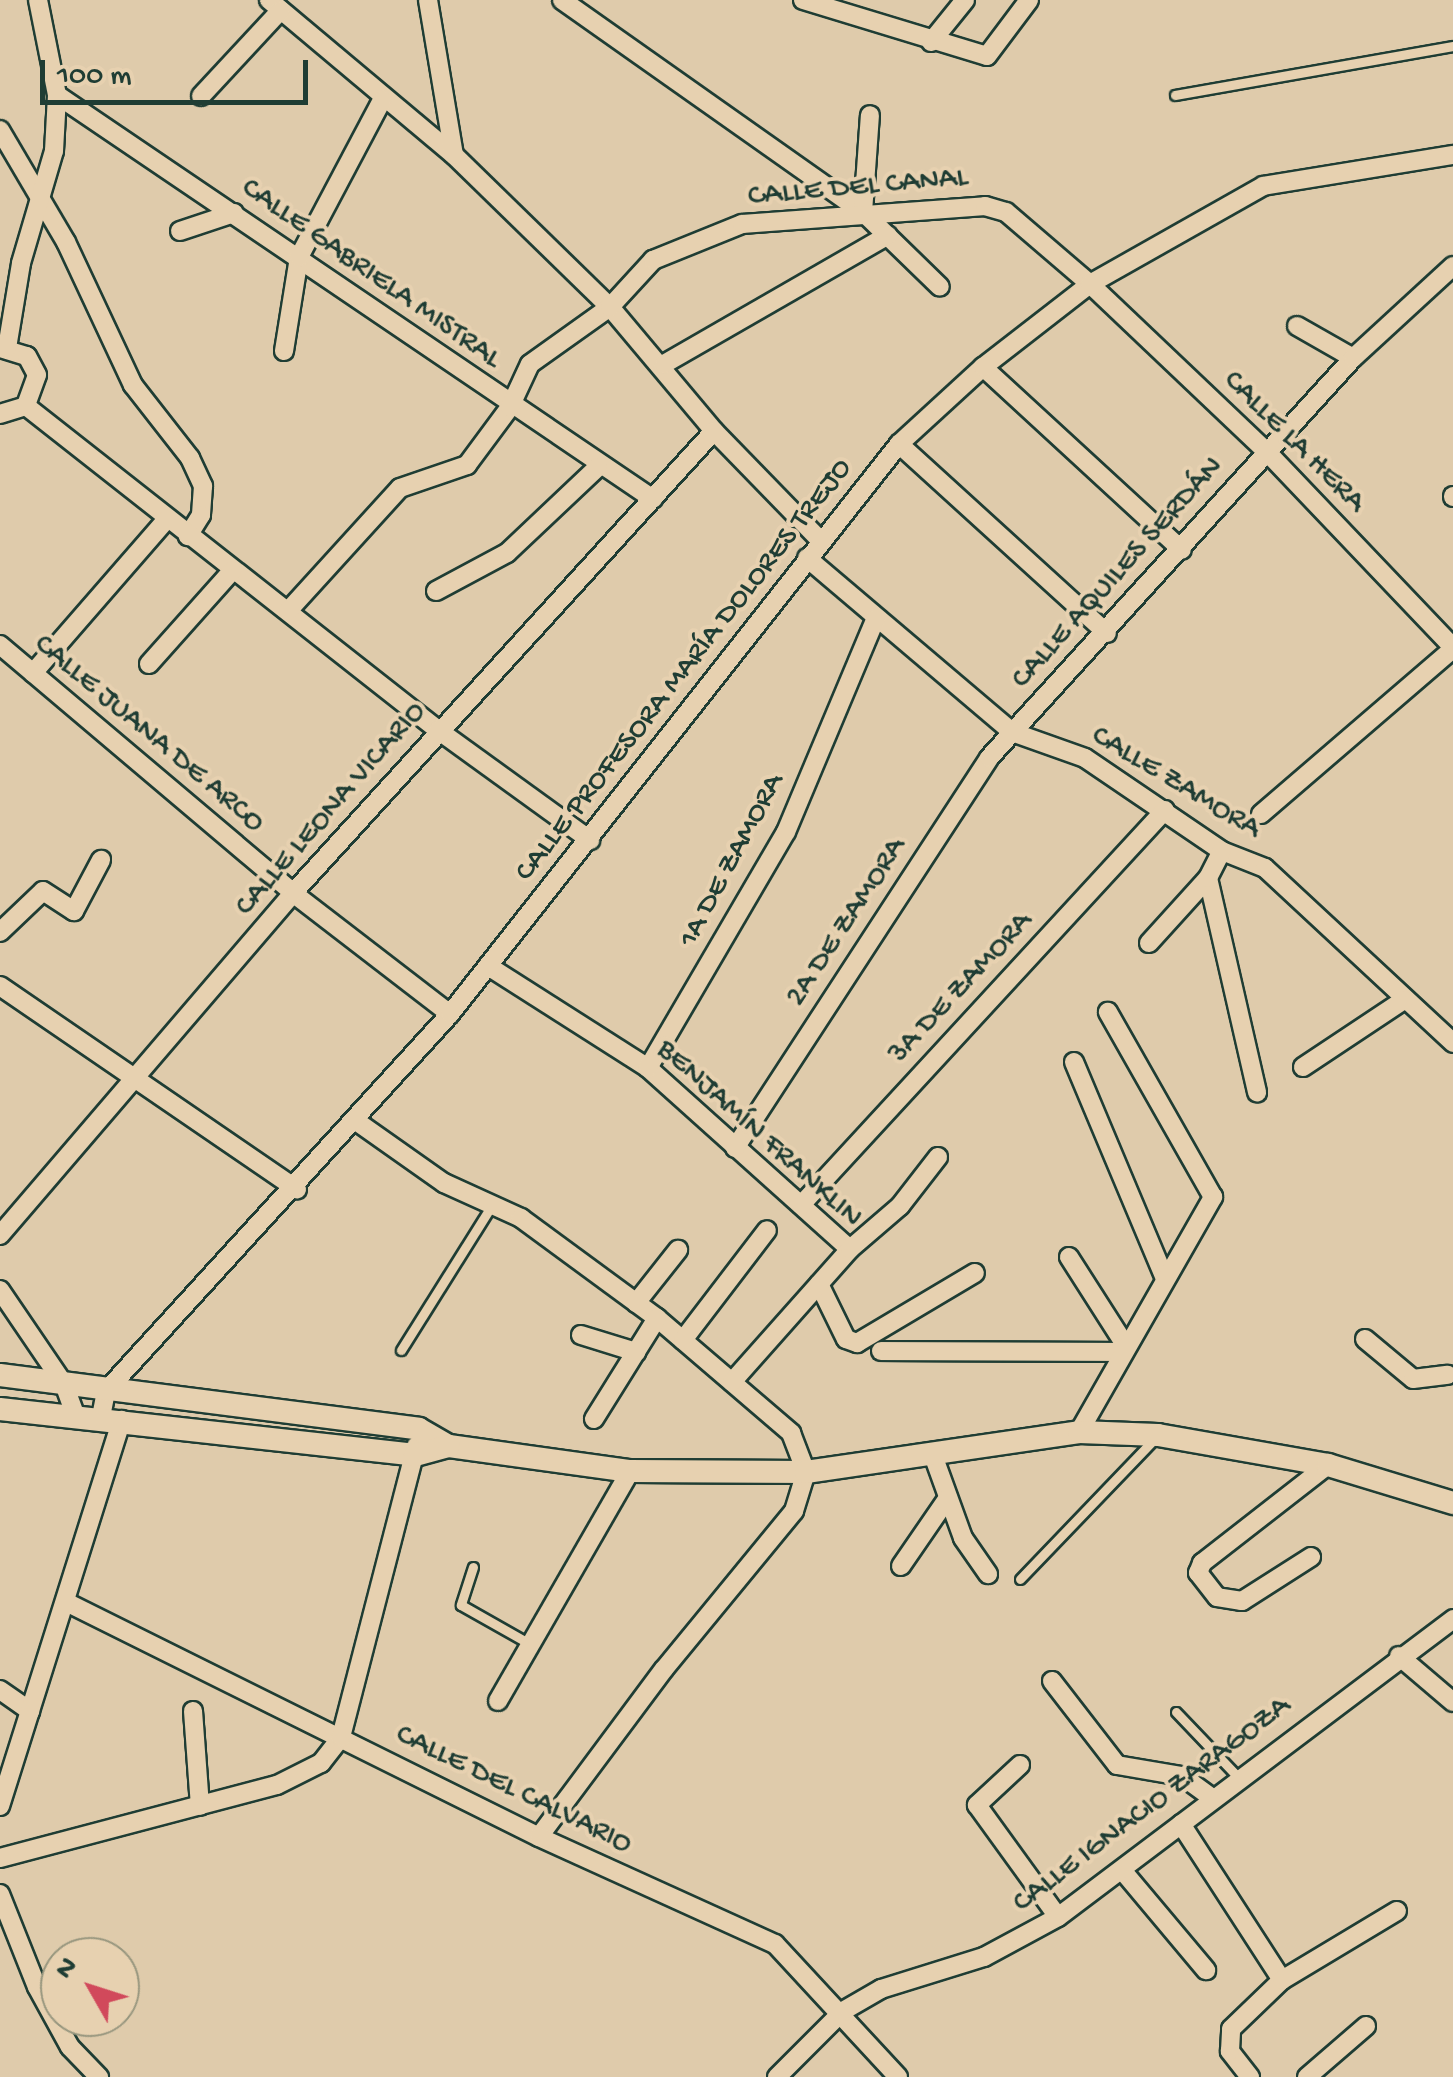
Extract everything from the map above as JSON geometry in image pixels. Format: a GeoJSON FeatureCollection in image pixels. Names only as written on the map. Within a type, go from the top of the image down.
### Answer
{"type":"FeatureCollection","features":[{"type":"Feature","properties":{"kind":"street"},"geometry":{"type":"LineString","coordinates":[[26,406],[37,376],[27,356],[4,348],[21,263],[42,202],[57,95],[38,0]]}},
{"type":"Feature","properties":{"kind":"street"},"geometry":{"type":"LineString","coordinates":[[428,0],[454,155]]}},
{"type":"Feature","properties":{"kind":"street"},"geometry":{"type":"LineString","coordinates":[[562,0],[863,212],[940,287]]}},
{"type":"Feature","properties":{"kind":"street"},"geometry":{"type":"LineString","coordinates":[[803,0],[987,56],[1028,0]]}},
{"type":"Feature","properties":{"kind":"street"},"geometry":{"type":"LineString","coordinates":[[931,42],[965,0]]}},
{"type":"Feature","properties":{"kind":"street"},"geometry":{"type":"LineString","coordinates":[[201,96],[275,5],[382,100],[454,155],[610,307],[664,364],[714,431],[820,540]]}},
{"type":"Feature","properties":{"kind":"street","name":"CALLE GABRIELA MISTRAL"},"geometry":{"type":"LineString","coordinates":[[57,95],[234,213],[598,467],[653,499]]}},
{"type":"Feature","properties":{"kind":"street"},"geometry":{"type":"LineString","coordinates":[[284,350],[299,258],[382,100]]}},
{"type":"Feature","properties":{"kind":"street"},"geometry":{"type":"LineString","coordinates":[[863,212],[870,116]]}},
{"type":"Feature","properties":{"kind":"street"},"geometry":{"type":"LineString","coordinates":[[0,130],[42,202],[133,385],[190,458],[202,486],[201,515],[188,536]]}},
{"type":"Feature","properties":{"kind":"street","name":"CALLE PROFESORA MARÍA DOLORES TREJO"},"geometry":{"type":"LineString","coordinates":[[106,1392],[296,1188],[450,1014],[899,444],[983,367],[1090,284],[1263,186],[1453,155]]}},
{"type":"Feature","properties":{"kind":"street","name":"CALLE DEL CANAL"},"geometry":{"type":"LineString","coordinates":[[288,611],[400,488],[466,465],[510,407],[530,364],[610,307],[652,260],[707,235],[742,224],[863,212],[985,206],[1006,212],[1090,284]]}},
{"type":"Feature","properties":{"kind":"street"},"geometry":{"type":"LineString","coordinates":[[180,231],[234,213]]}},
{"type":"Feature","properties":{"kind":"street"},"geometry":{"type":"LineString","coordinates":[[664,364],[888,235]]}},
{"type":"Feature","properties":{"kind":"street"},"geometry":{"type":"LineString","coordinates":[[0,258],[21,263]]}},
{"type":"Feature","properties":{"kind":"street","name":"CALLE AQUILES SERDÁN"},"geometry":{"type":"LineString","coordinates":[[1012,732],[1107,633],[1353,358],[1453,266]]}},
{"type":"Feature","properties":{"kind":"street","name":"CALLE LA HERA"},"geometry":{"type":"LineString","coordinates":[[1090,284],[1267,452],[1453,648]]}},
{"type":"Feature","properties":{"kind":"street"},"geometry":{"type":"LineString","coordinates":[[1297,326],[1353,358]]}},
{"type":"Feature","properties":{"kind":"street"},"geometry":{"type":"LineString","coordinates":[[983,367],[1182,550]]}},
{"type":"Feature","properties":{"kind":"street"},"geometry":{"type":"LineString","coordinates":[[0,414],[26,406]]}},
{"type":"Feature","properties":{"kind":"street"},"geometry":{"type":"LineString","coordinates":[[26,406],[438,730],[590,840]]}},
{"type":"Feature","properties":{"kind":"street","name":"CALLE LEONA VICARIO"},"geometry":{"type":"LineString","coordinates":[[0,1235],[438,730],[714,431]]}},
{"type":"Feature","properties":{"kind":"street"},"geometry":{"type":"LineString","coordinates":[[899,444],[1107,633]]}},
{"type":"Feature","properties":{"kind":"street"},"geometry":{"type":"LineString","coordinates":[[436,591],[508,553],[598,467]]}},
{"type":"Feature","properties":{"kind":"street"},"geometry":{"type":"LineString","coordinates":[[33,673],[167,518]]}},
{"type":"Feature","properties":{"kind":"street","name":"CALLE ZAMORA"},"geometry":{"type":"LineString","coordinates":[[807,558],[1012,732],[1085,758],[1222,850],[1265,868],[1453,1043]]}},
{"type":"Feature","properties":{"kind":"street"},"geometry":{"type":"LineString","coordinates":[[149,664],[232,571]]}},
{"type":"Feature","properties":{"kind":"street","name":"1A DE ZAMORA"},"geometry":{"type":"LineString","coordinates":[[648,1068],[786,832],[876,618]]}},
{"type":"Feature","properties":{"kind":"street","name":"CALLE JUANA DE ARCO"},"geometry":{"type":"LineString","coordinates":[[0,644],[293,894],[450,1014]]}},
{"type":"Feature","properties":{"kind":"street"},"geometry":{"type":"LineString","coordinates":[[1261,814],[1453,648]]}},
{"type":"Feature","properties":{"kind":"street","name":"2A DE ZAMORA"},"geometry":{"type":"LineString","coordinates":[[735,1148],[1012,732]]}},
{"type":"Feature","properties":{"kind":"street","name":"3A DE ZAMORA"},"geometry":{"type":"LineString","coordinates":[[801,1205],[1164,810]]}},
{"type":"Feature","properties":{"kind":"street"},"geometry":{"type":"LineString","coordinates":[[1148,942],[1208,878],[1222,850]]}},
{"type":"Feature","properties":{"kind":"street"},"geometry":{"type":"LineString","coordinates":[[0,932],[42,891],[74,912],[101,860]]}},
{"type":"Feature","properties":{"kind":"street"},"geometry":{"type":"LineString","coordinates":[[1208,878],[1257,1092]]}},
{"type":"Feature","properties":{"kind":"street","name":"BENJAMÍN FRANKLIN"},"geometry":{"type":"LineString","coordinates":[[488,966],[648,1068],[850,1249],[732,1382]]}},
{"type":"Feature","properties":{"kind":"street"},"geometry":{"type":"LineString","coordinates":[[0,986],[296,1188]]}},
{"type":"Feature","properties":{"kind":"street"},"geometry":{"type":"LineString","coordinates":[[1303,1068],[1404,1000]]}},
{"type":"Feature","properties":{"kind":"street"},"geometry":{"type":"LineString","coordinates":[[1078,1432],[1213,1197],[1108,1012]]}},
{"type":"Feature","properties":{"kind":"street"},"geometry":{"type":"LineString","coordinates":[[1074,1062],[1165,1279]]}},
{"type":"Feature","properties":{"kind":"street"},"geometry":{"type":"LineString","coordinates":[[356,1122],[444,1182],[521,1218],[657,1318],[792,1433],[806,1472],[794,1511],[664,1669],[539,1837]]}},
{"type":"Feature","properties":{"kind":"street"},"geometry":{"type":"LineString","coordinates":[[850,1249],[900,1206],[938,1157]]}},
{"type":"Feature","properties":{"kind":"street"},"geometry":{"type":"LineString","coordinates":[[683,1340],[766,1230]]}},
{"type":"Feature","properties":{"kind":"street"},"geometry":{"type":"LineString","coordinates":[[636,1303],[678,1250]]}},
{"type":"Feature","properties":{"kind":"street"},"geometry":{"type":"LineString","coordinates":[[1070,1257],[1124,1349]]}},
{"type":"Feature","properties":{"kind":"street"},"geometry":{"type":"LineString","coordinates":[[818,1284],[846,1339],[857,1343],[975,1273]]}},
{"type":"Feature","properties":{"kind":"street"},"geometry":{"type":"LineString","coordinates":[[0,1290],[64,1384],[75,1414]]}},
{"type":"Feature","properties":{"kind":"street"},"geometry":{"type":"LineString","coordinates":[[594,1419],[657,1318]]}},
{"type":"Feature","properties":{"kind":"street"},"geometry":{"type":"LineString","coordinates":[[581,1335],[636,1352]]}},
{"type":"Feature","properties":{"kind":"street"},"geometry":{"type":"LineString","coordinates":[[1365,1339],[1413,1379],[1452,1374]]}},
{"type":"Feature","properties":{"kind":"street"},"geometry":{"type":"LineString","coordinates":[[881,1351],[1124,1349]]}},
{"type":"Feature","properties":{"kind":"street"},"geometry":{"type":"LineString","coordinates":[[0,1376],[419,1430],[449,1446],[630,1471],[806,1472],[1078,1432],[1158,1435],[1328,1465],[1453,1503]]}},
{"type":"Feature","properties":{"kind":"street"},"geometry":{"type":"LineString","coordinates":[[0,1806],[66,1602],[111,1419],[106,1392]]}},
{"type":"Feature","properties":{"kind":"street"},"geometry":{"type":"LineString","coordinates":[[0,1410],[75,1414],[415,1454],[449,1446]]}},
{"type":"Feature","properties":{"kind":"street"},"geometry":{"type":"LineString","coordinates":[[0,1858],[277,1785],[321,1763],[342,1737],[419,1430]]}},
{"type":"Feature","properties":{"kind":"street"},"geometry":{"type":"LineString","coordinates":[[934,1455],[962,1538],[988,1574]]}},
{"type":"Feature","properties":{"kind":"street"},"geometry":{"type":"LineString","coordinates":[[1311,1558],[1242,1601],[1217,1597],[1198,1573],[1202,1563],[1328,1465]]}},
{"type":"Feature","properties":{"kind":"street"},"geometry":{"type":"LineString","coordinates":[[498,1700],[630,1471]]}},
{"type":"Feature","properties":{"kind":"street"},"geometry":{"type":"LineString","coordinates":[[901,1566],[947,1499]]}},
{"type":"Feature","properties":{"kind":"street","name":"CALLE DEL CALVARIO"},"geometry":{"type":"LineString","coordinates":[[66,1602],[539,1837],[775,1944],[843,2011],[898,2077]]}},
{"type":"Feature","properties":{"kind":"street","name":"CALLE IGNACIO ZARAGOZA"},"geometry":{"type":"LineString","coordinates":[[778,2077],[843,2011],[880,1989],[1010,1946],[1058,1917],[1453,1619]]}},
{"type":"Feature","properties":{"kind":"street"},"geometry":{"type":"LineString","coordinates":[[1399,1656],[1453,1702]]}},
{"type":"Feature","properties":{"kind":"street"},"geometry":{"type":"LineString","coordinates":[[1052,1681],[1118,1765],[1182,1776],[1214,1799]]}},
{"type":"Feature","properties":{"kind":"street"},"geometry":{"type":"LineString","coordinates":[[0,1690],[30,1711]]}},
{"type":"Feature","properties":{"kind":"street"},"geometry":{"type":"LineString","coordinates":[[193,1711],[200,1806]]}},
{"type":"Feature","properties":{"kind":"street"},"geometry":{"type":"LineString","coordinates":[[1020,1764],[978,1804],[1058,1917]]}},
{"type":"Feature","properties":{"kind":"street"},"geometry":{"type":"LineString","coordinates":[[1181,1824],[1282,1980]]}},
{"type":"Feature","properties":{"kind":"street"},"geometry":{"type":"LineString","coordinates":[[1122,1870],[1206,1970]]}},
{"type":"Feature","properties":{"kind":"street"},"geometry":{"type":"LineString","coordinates":[[0,1894],[37,1988],[70,2048],[99,2077]]}},
{"type":"Feature","properties":{"kind":"street"},"geometry":{"type":"LineString","coordinates":[[1250,2077],[1226,2039],[1282,1980],[1398,1911]]}},
{"type":"Feature","properties":{"kind":"street"},"geometry":{"type":"LineString","coordinates":[[1307,2077],[1366,2026]]}},
{"type":"Feature","properties":{"kind":"lane"},"geometry":{"type":"LineString","coordinates":[[1175,94],[1453,46]]}},
{"type":"Feature","properties":{"kind":"lane"},"geometry":{"type":"LineString","coordinates":[[401,1350],[492,1205]]}},
{"type":"Feature","properties":{"kind":"lane"},"geometry":{"type":"LineString","coordinates":[[1020,1579],[1158,1435]]}},
{"type":"Feature","properties":{"kind":"lane"},"geometry":{"type":"LineString","coordinates":[[473,1566],[461,1605],[530,1644]]}},
{"type":"Feature","properties":{"kind":"lane"},"geometry":{"type":"LineString","coordinates":[[1176,1712],[1239,1778]]}}]}
